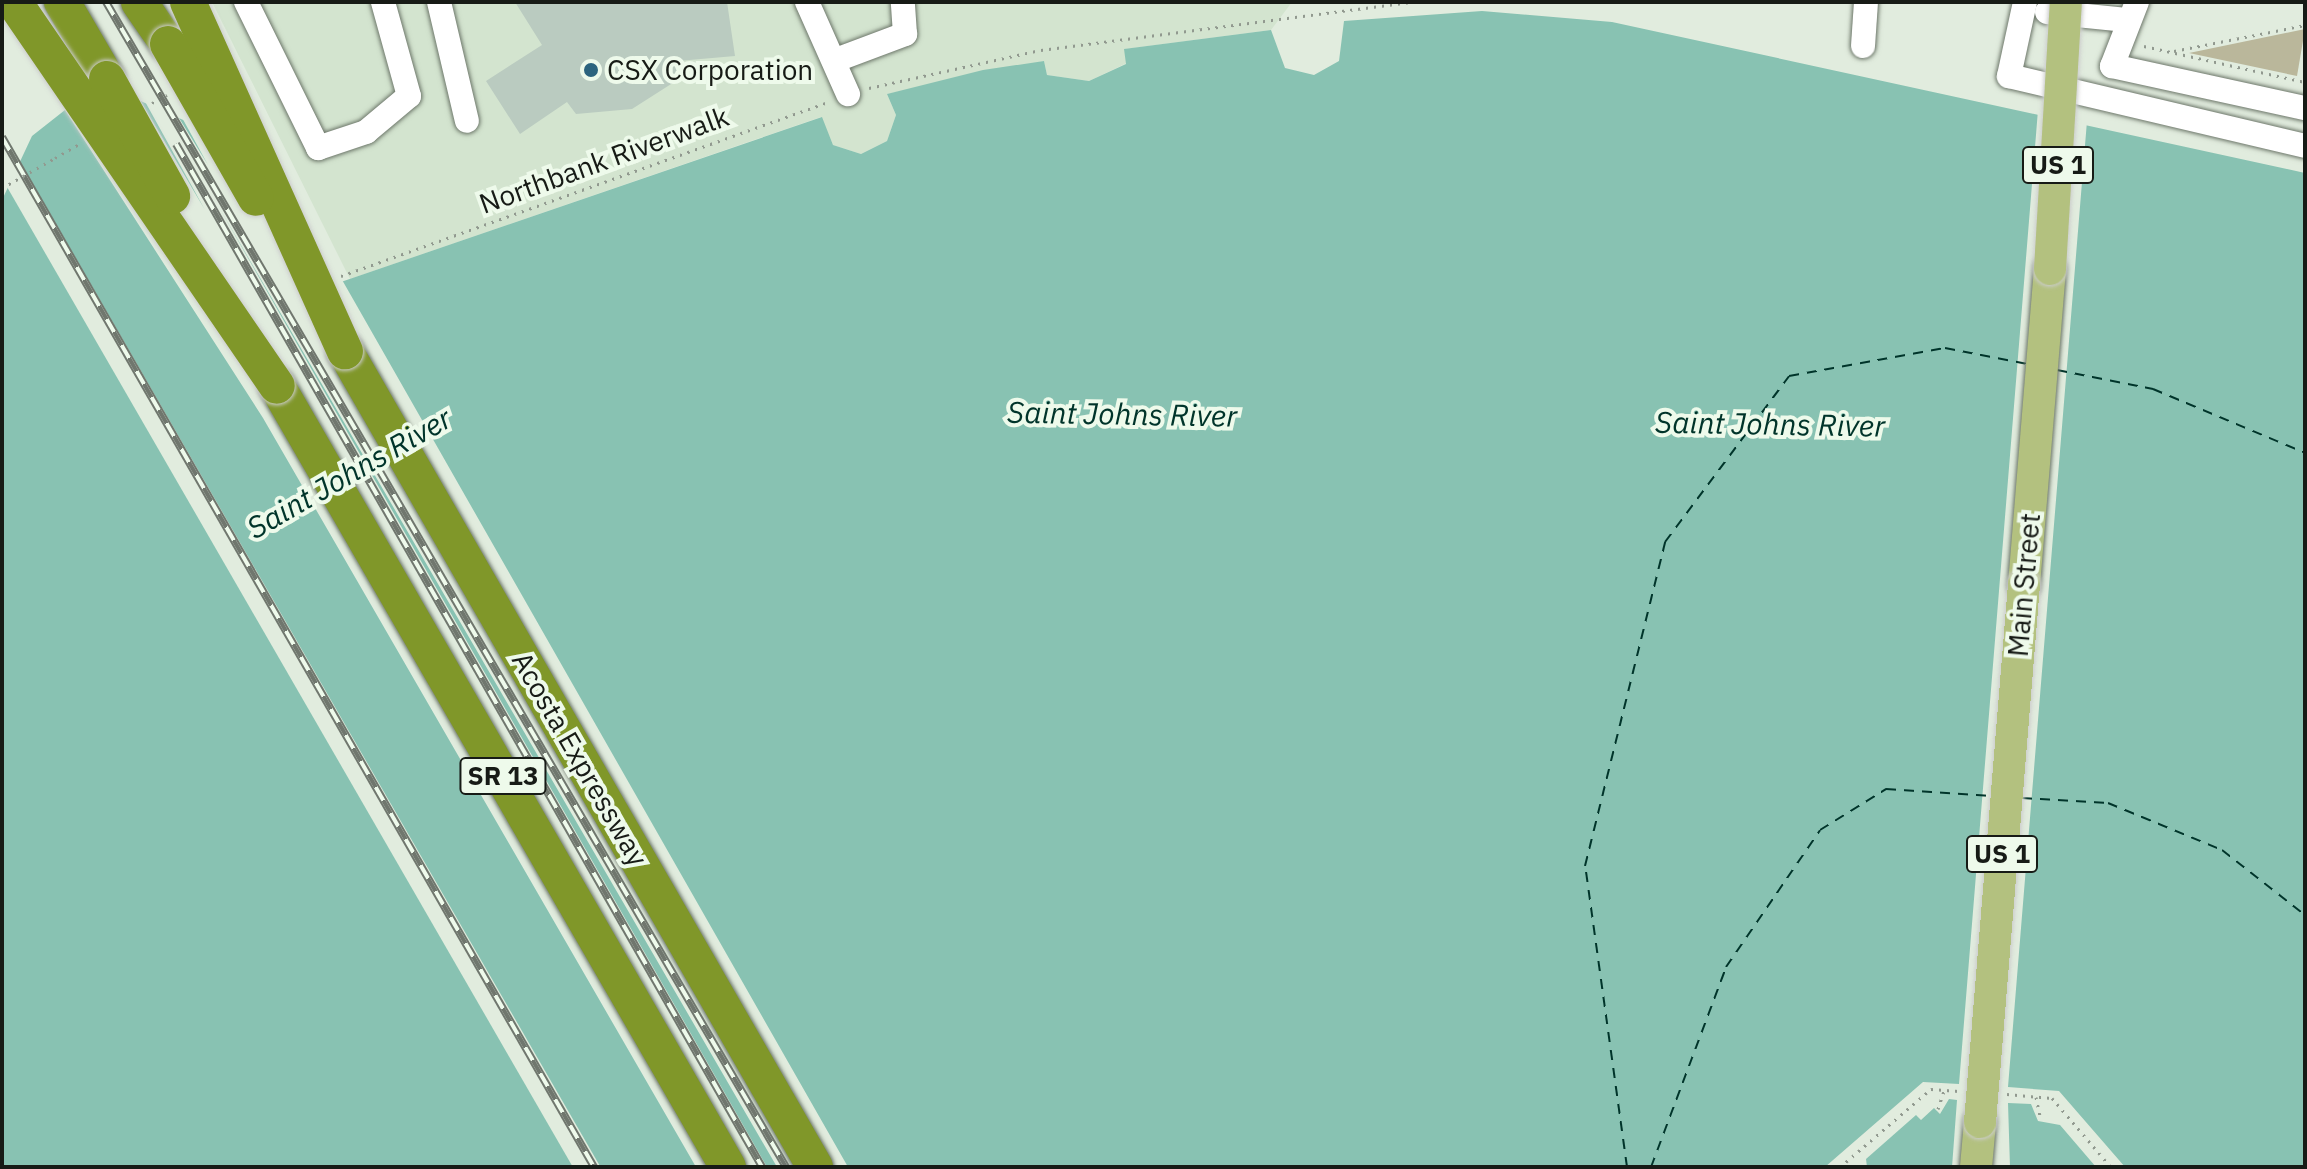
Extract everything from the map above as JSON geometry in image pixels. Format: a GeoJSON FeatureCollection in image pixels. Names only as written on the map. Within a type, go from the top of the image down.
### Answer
{"type":"FeatureCollection","features":[{"type":"Feature","properties":{"kind":"highway"},"geometry":{"type":"LineString","coordinates":[[14,2],[277,386]]}},
{"type":"Feature","properties":{"kind":"highway"},"geometry":{"type":"LineString","coordinates":[[62,2],[277,386]]}},
{"type":"Feature","properties":{"kind":"highway"},"geometry":{"type":"LineString","coordinates":[[139,2],[168,44]]}},
{"type":"Feature","properties":{"kind":"highway"},"geometry":{"type":"LineString","coordinates":[[147,2],[168,44],[345,351]]}},
{"type":"Feature","properties":{"kind":"highway"},"geometry":{"type":"LineString","coordinates":[[188,2],[345,351]]}},
{"type":"Feature","properties":{"kind":"highway","name":"Acosta Expressway"},"geometry":{"type":"LineString","coordinates":[[345,351],[815,1167]]}},
{"type":"Feature","properties":{"kind":"highway","name":"SR 13"},"geometry":{"type":"LineString","coordinates":[[277,386],[728,1167]]}},
{"type":"Feature","properties":{"kind":"main road","name":"US 1"},"geometry":{"type":"LineString","coordinates":[[2067,61],[2085,2]]}},
{"type":"Feature","properties":{"kind":"main road","name":"Main Street"},"geometry":{"type":"LineString","coordinates":[[1976,1167],[2067,61],[2046,5]]}},
{"type":"Feature","properties":{"kind":"street"},"geometry":{"type":"LineString","coordinates":[[246,2],[318,148],[366,132],[409,96],[383,2]]}},
{"type":"Feature","properties":{"kind":"street"},"geometry":{"type":"LineString","coordinates":[[439,2],[467,121]]}},
{"type":"Feature","properties":{"kind":"street"},"geometry":{"type":"LineString","coordinates":[[808,2],[848,94]]}},
{"type":"Feature","properties":{"kind":"street"},"geometry":{"type":"LineString","coordinates":[[837,64],[905,34],[903,2]]}},
{"type":"Feature","properties":{"kind":"street"},"geometry":{"type":"LineString","coordinates":[[1863,46],[1866,2]]}},
{"type":"Feature","properties":{"kind":"street"},"geometry":{"type":"LineString","coordinates":[[2305,108],[2112,66],[2116,44],[2132,11],[2046,5],[2009,76],[2305,146]]}},
{"type":"Feature","properties":{"kind":"path","name":"Northbank Riverwalk"},"geometry":{"type":"LineString","coordinates":[[334,279],[848,94],[1041,50],[1413,2]]}},
{"type":"Feature","properties":{"kind":"path"},"geometry":{"type":"LineString","coordinates":[[2170,52],[2305,25]]}},
{"type":"Feature","properties":{"kind":"path"},"geometry":{"type":"LineString","coordinates":[[2116,44],[2170,52],[2305,82]]}},
{"type":"Feature","properties":{"kind":"path"},"geometry":{"type":"LineString","coordinates":[[2,188],[55,158]]}},
{"type":"Feature","properties":{"kind":"path"},"geometry":{"type":"LineString","coordinates":[[1938,1109],[1944,1089]]}},
{"type":"Feature","properties":{"kind":"path"},"geometry":{"type":"LineString","coordinates":[[2036,1097],[2040,1116]]}},
{"type":"Feature","properties":{"kind":"shaded area"},"geometry":{"type":"Polygon","coordinates":[[[212,2],[1292,2],[1271,30],[1125,49],[1127,63],[1089,81],[1047,75],[1044,61],[887,94],[896,115],[887,141],[861,154],[833,145],[821,117],[350,279],[212,2]]]}},
{"type":"Feature","properties":{"kind":"shaded area"},"geometry":{"type":"Polygon","coordinates":[[[2305,29],[2297,76],[2189,53],[2305,29]]]}},
{"type":"Feature","properties":{"kind":"water","name":"Saint Johns River"},"geometry":{"type":"Polygon","coordinates":[[[1482,11],[1612,22],[2305,173],[2305,1167],[2,1167],[2,200],[32,136],[65,110],[136,99],[190,123],[303,295],[822,117],[833,145],[861,154],[887,141],[896,115],[887,94],[983,70],[1044,61],[1047,75],[1089,81],[1126,64],[1124,49],[1271,30],[1285,68],[1314,75],[1339,61],[1344,21],[1482,11]]]}},
{"type":"Feature","properties":{"kind":"pier"},"geometry":{"type":"Polygon","coordinates":[[[137,95],[205,210],[143,98],[176,113],[208,165],[180,114],[193,121],[305,290],[341,278],[848,1167],[777,1167],[220,209],[767,1167],[696,1167],[263,418],[63,107],[137,95]]]}},
{"type":"Feature","properties":{"kind":"pier"},"geometry":{"type":"Polygon","coordinates":[[[2038,110],[2087,121],[2008,1087],[2059,1091],[2125,1167],[2096,1167],[2060,1125],[2038,1121],[2031,1104],[2008,1103],[2010,1167],[1952,1167],[1957,1100],[1949,1099],[1940,1114],[1934,1108],[1921,1120],[1916,1115],[1866,1159],[1867,1167],[1825,1167],[1923,1082],[1959,1084],[2038,110]]]}},
{"type":"Feature","properties":{"kind":"pier"},"geometry":{"type":"Polygon","coordinates":[[[18,158],[601,1167],[573,1167],[2,178],[2,167],[18,158]]]}},
{"type":"Feature","properties":{"kind":"building","name":"CSX Corporation"},"geometry":{"type":"Polygon","coordinates":[[[515,2],[727,2],[735,56],[678,61],[679,79],[632,109],[576,114],[567,102],[520,134],[486,81],[542,45],[515,2]]]}},
{"type":"Feature","properties":{"kind":"ferry route"},"geometry":{"type":"LineString","coordinates":[[1627,1167],[1585,866],[1665,542],[1789,376],[1945,348],[2027,364]]}},
{"type":"Feature","properties":{"kind":"ferry route"},"geometry":{"type":"LineString","coordinates":[[2057,370],[2153,389],[2305,453]]}},
{"type":"Feature","properties":{"kind":"ferry route"},"geometry":{"type":"LineString","coordinates":[[1651,1167],[1726,967],[1820,830],[1886,789],[1992,796]]}},
{"type":"Feature","properties":{"kind":"ferry route"},"geometry":{"type":"LineString","coordinates":[[2022,798],[2108,803],[2222,850],[2305,915]]}},
{"type":"Feature","properties":{"kind":"railway"},"geometry":{"type":"LineString","coordinates":[[106,2],[786,1167]]}},
{"type":"Feature","properties":{"kind":"railway"},"geometry":{"type":"LineString","coordinates":[[2,137],[594,1167]]}},
{"type":"Feature","properties":{"kind":"railway"},"geometry":{"type":"LineString","coordinates":[[176,144],[762,1167]]}},
{"type":"Feature","properties":{"kind":"place","name":"CSX Corporation"},"geometry":{"type":"Point","coordinates":[591,70]}}]}
